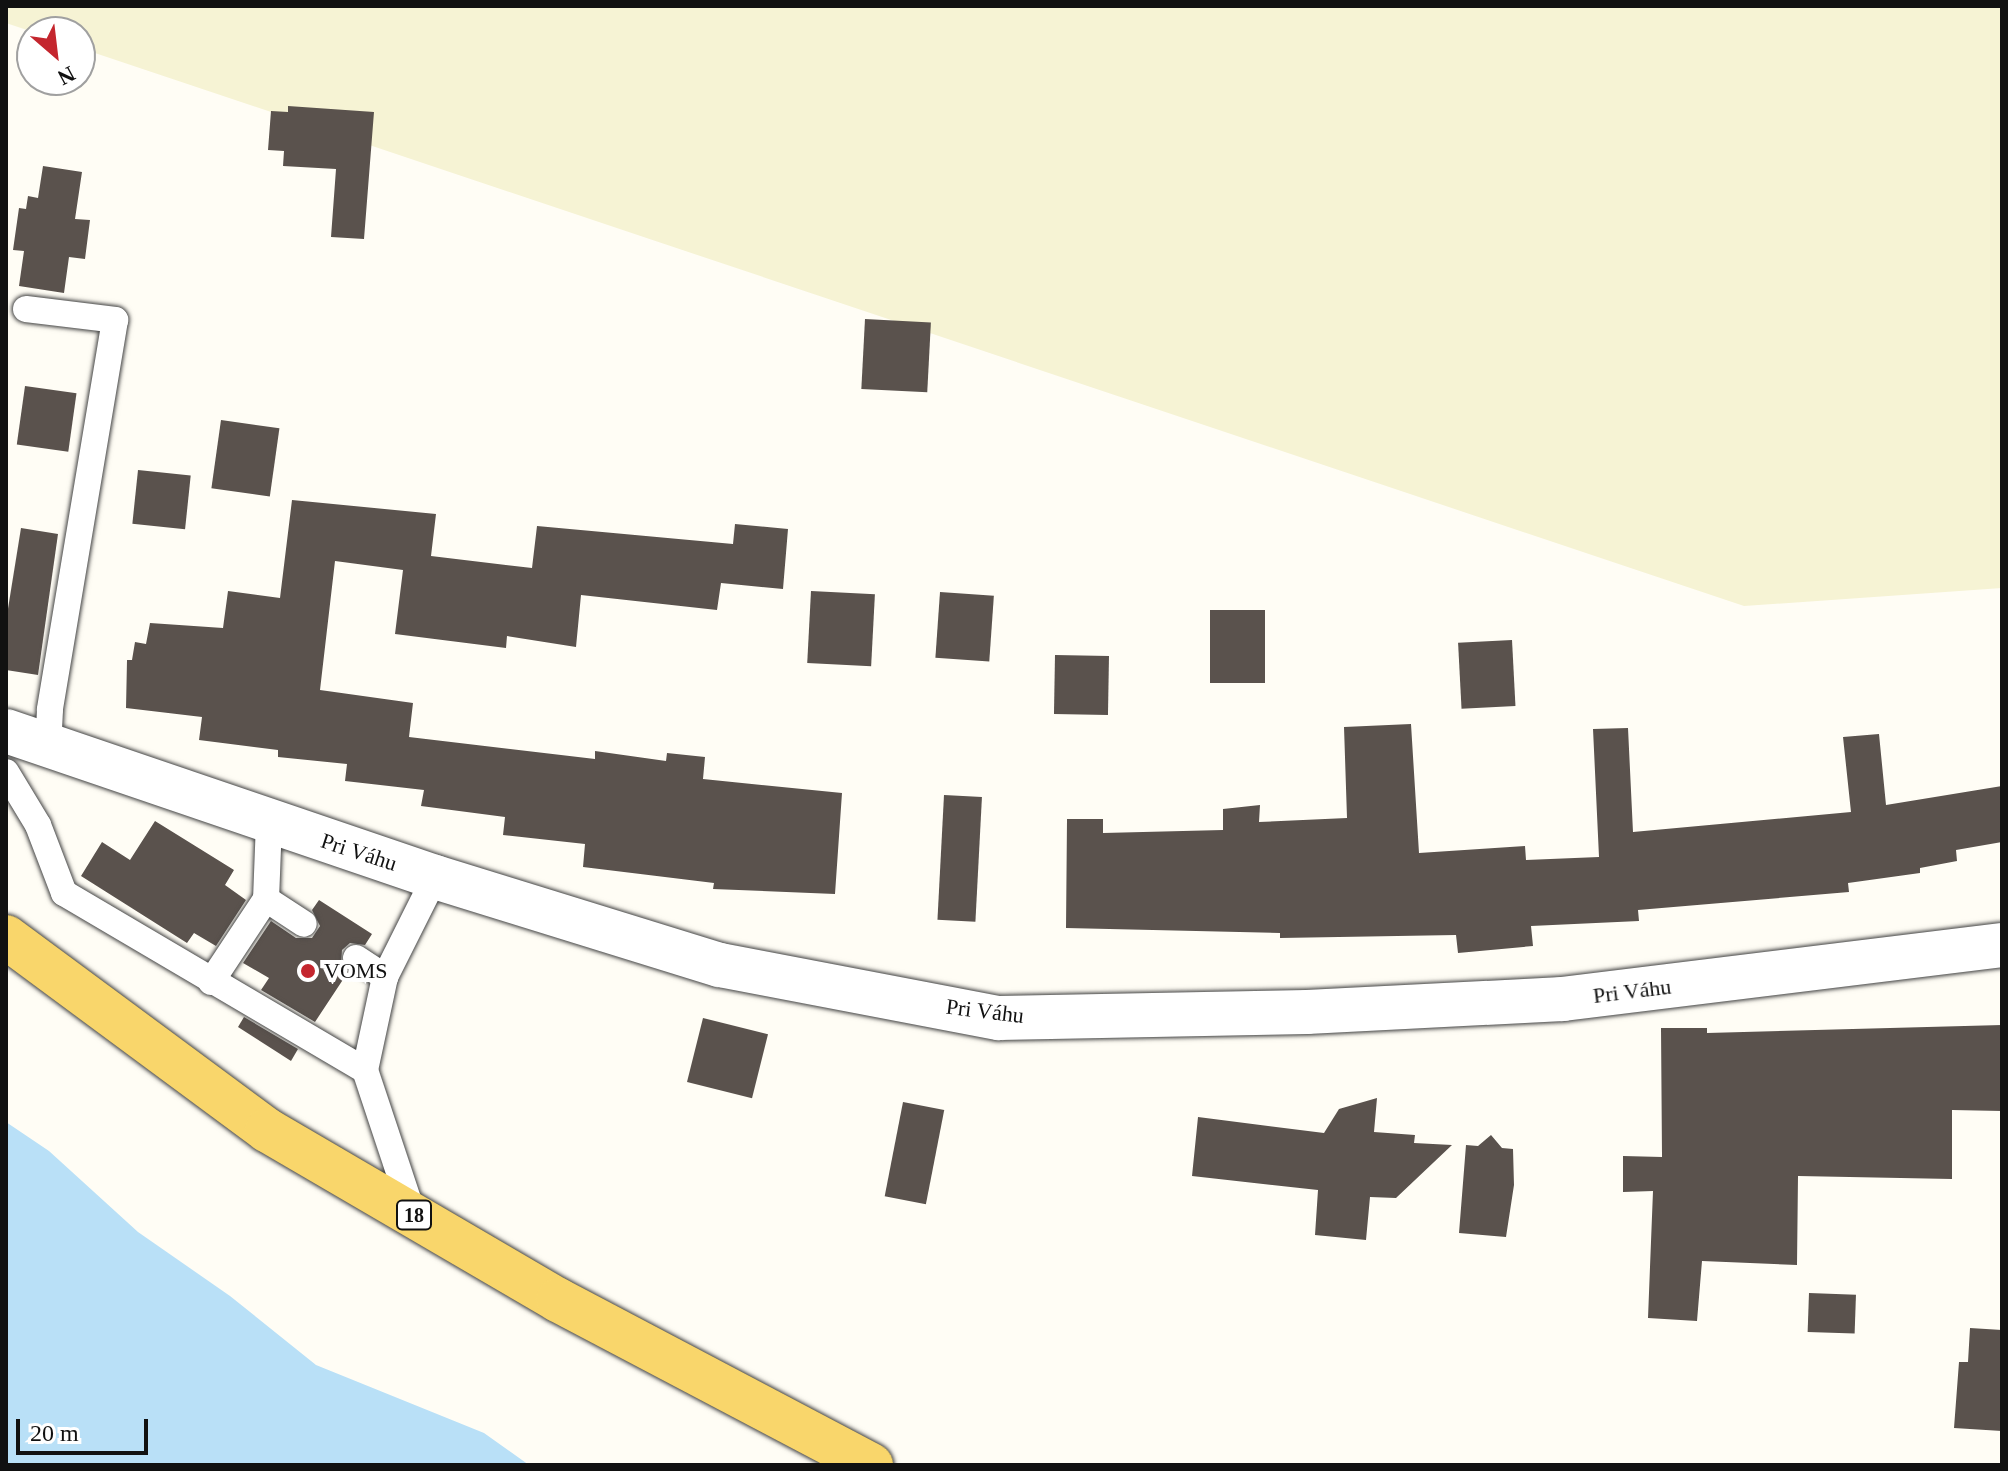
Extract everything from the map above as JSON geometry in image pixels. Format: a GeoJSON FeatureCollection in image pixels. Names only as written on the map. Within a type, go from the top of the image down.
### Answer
{"type":"FeatureCollection","features":[{"type":"Feature","properties":{"kind":"main road","name":"18"},"geometry":{"type":"LineString","coordinates":[[6,937],[267,1130],[686,1371],[871,1465]]}},
{"type":"Feature","properties":{"kind":"street","name":"Pri Váhu"},"geometry":{"type":"LineString","coordinates":[[6,731],[435,877],[720,965],[999,1018],[1307,1012],[1563,999],[2002,945]]}},
{"type":"Feature","properties":{"kind":"lane"},"geometry":{"type":"LineString","coordinates":[[26,309],[115,320],[50,710],[48,746]]}},
{"type":"Feature","properties":{"kind":"lane"},"geometry":{"type":"LineString","coordinates":[[6,772],[38,825],[64,893],[365,1070]]}},
{"type":"Feature","properties":{"kind":"lane"},"geometry":{"type":"LineString","coordinates":[[211,982],[266,899],[269,822]]}},
{"type":"Feature","properties":{"kind":"lane"},"geometry":{"type":"LineString","coordinates":[[413,1214],[365,1070],[385,977],[435,877]]}},
{"type":"Feature","properties":{"kind":"lane"},"geometry":{"type":"LineString","coordinates":[[266,899],[304,924]]}},
{"type":"Feature","properties":{"kind":"lane"},"geometry":{"type":"LineString","coordinates":[[356,958],[385,977]]}},
{"type":"Feature","properties":{"kind":"shaded area"},"geometry":{"type":"Polygon","coordinates":[[[6,6],[2002,6],[2002,588],[1744,606],[96,53],[96,16],[16,16],[16,26],[6,23],[6,6]]]}},
{"type":"Feature","properties":{"kind":"water"},"geometry":{"type":"Polygon","coordinates":[[[6,1122],[49,1151],[138,1232],[230,1296],[316,1365],[484,1433],[529,1465],[6,1465],[6,1122]]]}},
{"type":"Feature","properties":{"kind":"building"},"geometry":{"type":"Polygon","coordinates":[[[288,106],[374,112],[364,239],[331,237],[336,169],[283,166],[284,151],[268,150],[271,111],[288,112],[288,106]]]}},
{"type":"Feature","properties":{"kind":"building"},"geometry":{"type":"Polygon","coordinates":[[[43,166],[82,172],[75,219],[90,220],[85,259],[69,257],[64,293],[19,286],[24,251],[13,250],[19,208],[26,209],[28,196],[38,198],[43,166]]]}},
{"type":"Feature","properties":{"kind":"building"},"geometry":{"type":"Polygon","coordinates":[[[865,319],[931,322],[927,392],[861,389],[865,319]]]}},
{"type":"Feature","properties":{"kind":"building"},"geometry":{"type":"Polygon","coordinates":[[[25,386],[76,393],[68,452],[17,444],[25,386]]]}},
{"type":"Feature","properties":{"kind":"building"},"geometry":{"type":"Polygon","coordinates":[[[221,420],[279,428],[270,497],[211,488],[221,420]]]}},
{"type":"Feature","properties":{"kind":"building"},"geometry":{"type":"Polygon","coordinates":[[[138,470],[191,476],[185,529],[132,524],[138,470]]]}},
{"type":"Feature","properties":{"kind":"building"},"geometry":{"type":"Polygon","coordinates":[[[292,500],[436,514],[431,556],[532,568],[537,526],[733,544],[735,524],[788,529],[783,589],[721,583],[717,610],[581,595],[576,647],[507,636],[506,648],[395,634],[403,570],[335,561],[320,690],[413,703],[409,737],[595,759],[595,751],[666,761],[667,753],[705,757],[703,779],[842,793],[835,894],[713,889],[714,883],[583,867],[585,844],[503,835],[505,817],[421,806],[424,790],[345,781],[347,764],[278,757],[278,750],[199,740],[202,717],[126,708],[127,660],[132,660],[135,642],[146,644],[150,623],[223,628],[228,591],[280,598],[292,500]]]}},
{"type":"Feature","properties":{"kind":"building"},"geometry":{"type":"Polygon","coordinates":[[[21,528],[58,534],[38,675],[6,670],[6,621],[21,528]]]}},
{"type":"Feature","properties":{"kind":"building"},"geometry":{"type":"Polygon","coordinates":[[[811,591],[875,594],[871,666],[807,663],[811,591]]]}},
{"type":"Feature","properties":{"kind":"building"},"geometry":{"type":"Polygon","coordinates":[[[940,592],[994,596],[989,662],[935,658],[940,592]]]}},
{"type":"Feature","properties":{"kind":"building"},"geometry":{"type":"Polygon","coordinates":[[[1210,610],[1265,610],[1265,683],[1210,683],[1210,610]]]}},
{"type":"Feature","properties":{"kind":"building"},"geometry":{"type":"Polygon","coordinates":[[[1512,640],[1515,706],[1462,709],[1458,643],[1512,640]]]}},
{"type":"Feature","properties":{"kind":"building"},"geometry":{"type":"Polygon","coordinates":[[[1055,655],[1109,656],[1108,715],[1054,714],[1055,655]]]}},
{"type":"Feature","properties":{"kind":"building"},"geometry":{"type":"Polygon","coordinates":[[[1411,724],[1419,853],[1525,846],[1526,860],[1599,857],[1593,729],[1628,728],[1633,832],[1851,812],[1843,737],[1879,734],[1886,805],[2002,786],[2002,842],[1956,850],[1957,861],[1920,868],[1920,873],[1848,883],[1849,892],[1638,910],[1639,921],[1531,926],[1533,946],[1458,953],[1456,935],[1280,938],[1280,933],[1066,928],[1067,819],[1103,819],[1103,833],[1223,830],[1223,809],[1260,805],[1259,822],[1347,818],[1344,727],[1411,724]]]}},
{"type":"Feature","properties":{"kind":"building"},"geometry":{"type":"Polygon","coordinates":[[[944,795],[982,797],[975,922],[937,920],[944,795]]]}},
{"type":"Feature","properties":{"kind":"building"},"geometry":{"type":"Polygon","coordinates":[[[155,821],[234,870],[225,885],[246,900],[216,946],[194,933],[187,943],[81,876],[102,842],[130,860],[155,821]]]}},
{"type":"Feature","properties":{"kind":"building"},"geometry":{"type":"Polygon","coordinates":[[[319,900],[372,934],[365,945],[350,943],[342,950],[341,964],[348,972],[315,1022],[261,990],[269,978],[243,963],[271,921],[296,938],[312,938],[320,926],[312,910],[319,900]]]}},
{"type":"Feature","properties":{"kind":"building"},"geometry":{"type":"Polygon","coordinates":[[[244,1017],[298,1049],[291,1061],[238,1027],[244,1017]]]}},
{"type":"Feature","properties":{"kind":"building"},"geometry":{"type":"Polygon","coordinates":[[[703,1018],[768,1034],[752,1098],[687,1082],[703,1018]]]}},
{"type":"Feature","properties":{"kind":"building"},"geometry":{"type":"Polygon","coordinates":[[[2002,1025],[2002,1111],[1952,1110],[1952,1179],[1798,1176],[1797,1265],[1702,1261],[1697,1321],[1648,1318],[1653,1191],[1623,1192],[1623,1156],[1662,1157],[1661,1028],[1707,1028],[1707,1033],[2002,1025]]]}},
{"type":"Feature","properties":{"kind":"building"},"geometry":{"type":"Polygon","coordinates":[[[1377,1098],[1374,1132],[1415,1135],[1414,1143],[1452,1145],[1396,1198],[1370,1197],[1366,1240],[1315,1235],[1318,1190],[1192,1176],[1198,1117],[1324,1133],[1339,1109],[1377,1098]]]}},
{"type":"Feature","properties":{"kind":"building"},"geometry":{"type":"Polygon","coordinates":[[[903,1102],[944,1110],[926,1204],[885,1196],[903,1102]]]}},
{"type":"Feature","properties":{"kind":"building"},"geometry":{"type":"Polygon","coordinates":[[[1491,1135],[1502,1148],[1513,1149],[1514,1185],[1506,1237],[1459,1233],[1466,1145],[1478,1146],[1491,1135]]]}},
{"type":"Feature","properties":{"kind":"building"},"geometry":{"type":"Polygon","coordinates":[[[1809,1293],[1856,1295],[1855,1334],[1808,1332],[1809,1293]]]}},
{"type":"Feature","properties":{"kind":"building"},"geometry":{"type":"Polygon","coordinates":[[[1970,1328],[2002,1330],[2002,1431],[1954,1428],[1959,1362],[1968,1362],[1970,1328]]]}},
{"type":"Feature","properties":{"kind":"place","name":"VOMS"},"geometry":{"type":"Point","coordinates":[308,971]}}]}
